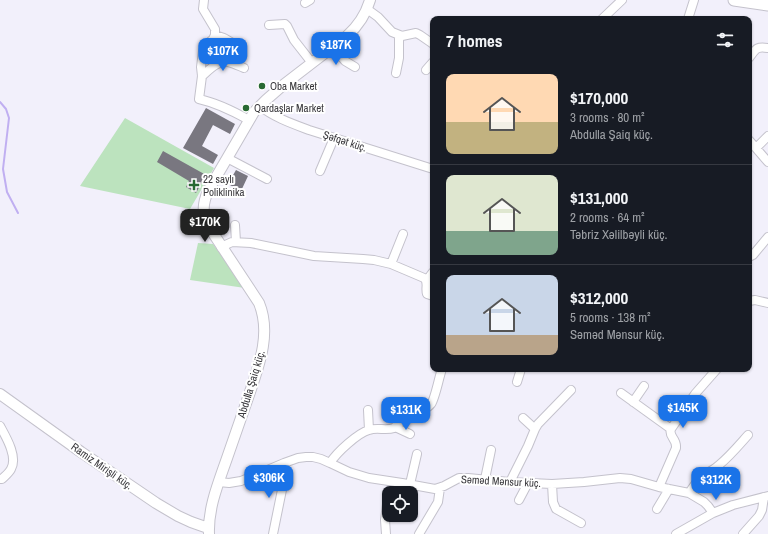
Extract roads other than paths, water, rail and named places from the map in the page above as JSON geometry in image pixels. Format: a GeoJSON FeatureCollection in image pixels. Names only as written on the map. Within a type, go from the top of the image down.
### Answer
{"type":"FeatureCollection","features":[{"type":"Feature","properties":{"kind":"main road"},"geometry":{"type":"LineString","coordinates":[[734,0],[768,5]]}},
{"type":"Feature","properties":{"kind":"street"},"geometry":{"type":"LineString","coordinates":[[204,0],[203,9],[214,29],[215,35],[203,51],[199,99],[212,102],[249,120]]}},
{"type":"Feature","properties":{"kind":"street"},"geometry":{"type":"LineString","coordinates":[[605,16],[622,0]]}},
{"type":"Feature","properties":{"kind":"street"},"geometry":{"type":"LineString","coordinates":[[689,16],[694,0]]}},
{"type":"Feature","properties":{"kind":"street"},"geometry":{"type":"LineString","coordinates":[[368,4],[392,32],[399,36],[416,33],[420,34],[430,42]]}},
{"type":"Feature","properties":{"kind":"street","name":"Abdulla Şaiq küç."},"geometry":{"type":"LineString","coordinates":[[208,531],[210,511],[255,378],[262,354],[265,332],[263,315],[259,303],[207,224],[204,217],[203,206],[208,191],[249,120],[260,106],[282,86],[354,30],[363,17],[368,4]]}},
{"type":"Feature","properties":{"kind":"street"},"geometry":{"type":"LineString","coordinates":[[269,24],[285,24],[294,40],[312,63]]}},
{"type":"Feature","properties":{"kind":"street"},"geometry":{"type":"LineString","coordinates":[[215,35],[236,45]]}},
{"type":"Feature","properties":{"kind":"street"},"geometry":{"type":"LineString","coordinates":[[396,73],[399,58],[399,36]]}},
{"type":"Feature","properties":{"kind":"street"},"geometry":{"type":"LineString","coordinates":[[333,47],[345,61],[355,67]]}},
{"type":"Feature","properties":{"kind":"street"},"geometry":{"type":"LineString","coordinates":[[752,54],[757,48],[768,48]]}},
{"type":"Feature","properties":{"kind":"street"},"geometry":{"type":"LineString","coordinates":[[202,76],[221,62],[228,62],[244,68]]}},
{"type":"Feature","properties":{"kind":"street"},"geometry":{"type":"LineString","coordinates":[[426,70],[430,65]]}},
{"type":"Feature","properties":{"kind":"street","name":"Şəfqət küç."},"geometry":{"type":"LineString","coordinates":[[260,106],[268,112],[297,125],[430,168]]}},
{"type":"Feature","properties":{"kind":"street"},"geometry":{"type":"LineString","coordinates":[[756,148],[768,136]]}},
{"type":"Feature","properties":{"kind":"street"},"geometry":{"type":"LineString","coordinates":[[320,171],[334,138]]}},
{"type":"Feature","properties":{"kind":"street"},"geometry":{"type":"LineString","coordinates":[[752,143],[768,162]]}},
{"type":"Feature","properties":{"kind":"street"},"geometry":{"type":"LineString","coordinates":[[227,158],[267,179]]}},
{"type":"Feature","properties":{"kind":"street"},"geometry":{"type":"LineString","coordinates":[[235,225],[236,242]]}},
{"type":"Feature","properties":{"kind":"street"},"geometry":{"type":"LineString","coordinates":[[391,264],[403,234]]}},
{"type":"Feature","properties":{"kind":"street"},"geometry":{"type":"LineString","coordinates":[[752,256],[768,237]]}},
{"type":"Feature","properties":{"kind":"street"},"geometry":{"type":"LineString","coordinates":[[221,247],[236,242],[251,243],[314,256],[364,259],[391,264],[426,280]]}},
{"type":"Feature","properties":{"kind":"street"},"geometry":{"type":"LineString","coordinates":[[426,280],[430,276]]}},
{"type":"Feature","properties":{"kind":"street"},"geometry":{"type":"LineString","coordinates":[[426,280],[426,291],[427,294],[430,295]]}},
{"type":"Feature","properties":{"kind":"street"},"geometry":{"type":"LineString","coordinates":[[752,300],[768,303]]}},
{"type":"Feature","properties":{"kind":"street"},"geometry":{"type":"LineString","coordinates":[[330,463],[333,458],[358,436],[369,430],[395,427],[407,413],[426,408],[432,403],[441,372]]}},
{"type":"Feature","properties":{"kind":"street"},"geometry":{"type":"LineString","coordinates":[[517,382],[520,372]]}},
{"type":"Feature","properties":{"kind":"street"},"geometry":{"type":"LineString","coordinates":[[659,487],[676,448],[676,441],[670,434],[670,431],[695,394],[714,372]]}},
{"type":"Feature","properties":{"kind":"street"},"geometry":{"type":"LineString","coordinates":[[633,402],[644,386]]}},
{"type":"Feature","properties":{"kind":"street"},"geometry":{"type":"LineString","coordinates":[[510,482],[538,424],[571,390]]}},
{"type":"Feature","properties":{"kind":"street"},"geometry":{"type":"LineString","coordinates":[[620,393],[671,429]]}},
{"type":"Feature","properties":{"kind":"street","name":"Ramiz Mirişli küç."},"geometry":{"type":"LineString","coordinates":[[0,394],[156,503],[208,531]]}},
{"type":"Feature","properties":{"kind":"street"},"geometry":{"type":"LineString","coordinates":[[368,410],[369,430]]}},
{"type":"Feature","properties":{"kind":"street"},"geometry":{"type":"LineString","coordinates":[[522,418],[535,429]]}},
{"type":"Feature","properties":{"kind":"street"},"geometry":{"type":"LineString","coordinates":[[0,426],[8,441],[13,459],[11,469],[1,481]]}},
{"type":"Feature","properties":{"kind":"street"},"geometry":{"type":"LineString","coordinates":[[395,427],[410,434]]}},
{"type":"Feature","properties":{"kind":"street"},"geometry":{"type":"LineString","coordinates":[[690,493],[694,484],[699,479],[717,468],[725,461],[748,435]]}},
{"type":"Feature","properties":{"kind":"street"},"geometry":{"type":"LineString","coordinates":[[485,479],[491,450]]}},
{"type":"Feature","properties":{"kind":"street"},"geometry":{"type":"LineString","coordinates":[[410,484],[417,454]]}},
{"type":"Feature","properties":{"kind":"street"},"geometry":{"type":"LineString","coordinates":[[219,482],[229,483],[241,481],[284,463],[306,457],[330,463],[350,472],[369,478],[430,488],[440,488],[438,502],[419,534]]}},
{"type":"Feature","properties":{"kind":"street"},"geometry":{"type":"LineString","coordinates":[[273,534],[285,475],[284,463]]}},
{"type":"Feature","properties":{"kind":"street","name":"Səməd Mənsur küç."},"geometry":{"type":"LineString","coordinates":[[440,488],[459,478],[552,484],[620,478],[631,479],[659,487],[690,493],[704,502],[713,513]]}},
{"type":"Feature","properties":{"kind":"street"},"geometry":{"type":"LineString","coordinates":[[519,500],[528,483]]}},
{"type":"Feature","properties":{"kind":"street"},"geometry":{"type":"LineString","coordinates":[[552,484],[553,502],[556,509],[581,523]]}},
{"type":"Feature","properties":{"kind":"street"},"geometry":{"type":"LineString","coordinates":[[657,509],[669,489]]}},
{"type":"Feature","properties":{"kind":"street"},"geometry":{"type":"LineString","coordinates":[[676,534],[713,513],[733,505],[766,496],[765,513],[759,516],[744,534]]}},
{"type":"Feature","properties":{"kind":"street"},"geometry":{"type":"LineString","coordinates":[[385,522],[386,534]]}},
{"type":"Feature","properties":{"kind":"waterway"},"geometry":{"type":"LineString","coordinates":[[0,102],[6,109],[9,118],[3,169],[7,192],[18,213]]}},
{"type":"Feature","properties":{"kind":"place","name":"Oba Market"},"geometry":{"type":"Point","coordinates":[262,86]}},
{"type":"Feature","properties":{"kind":"place","name":"Qardaşlar Market"},"geometry":{"type":"Point","coordinates":[246,108]}},
{"type":"Feature","properties":{"kind":"place","name":"22 saylı Poliklinika"},"geometry":{"type":"Point","coordinates":[194,185]}}]}
